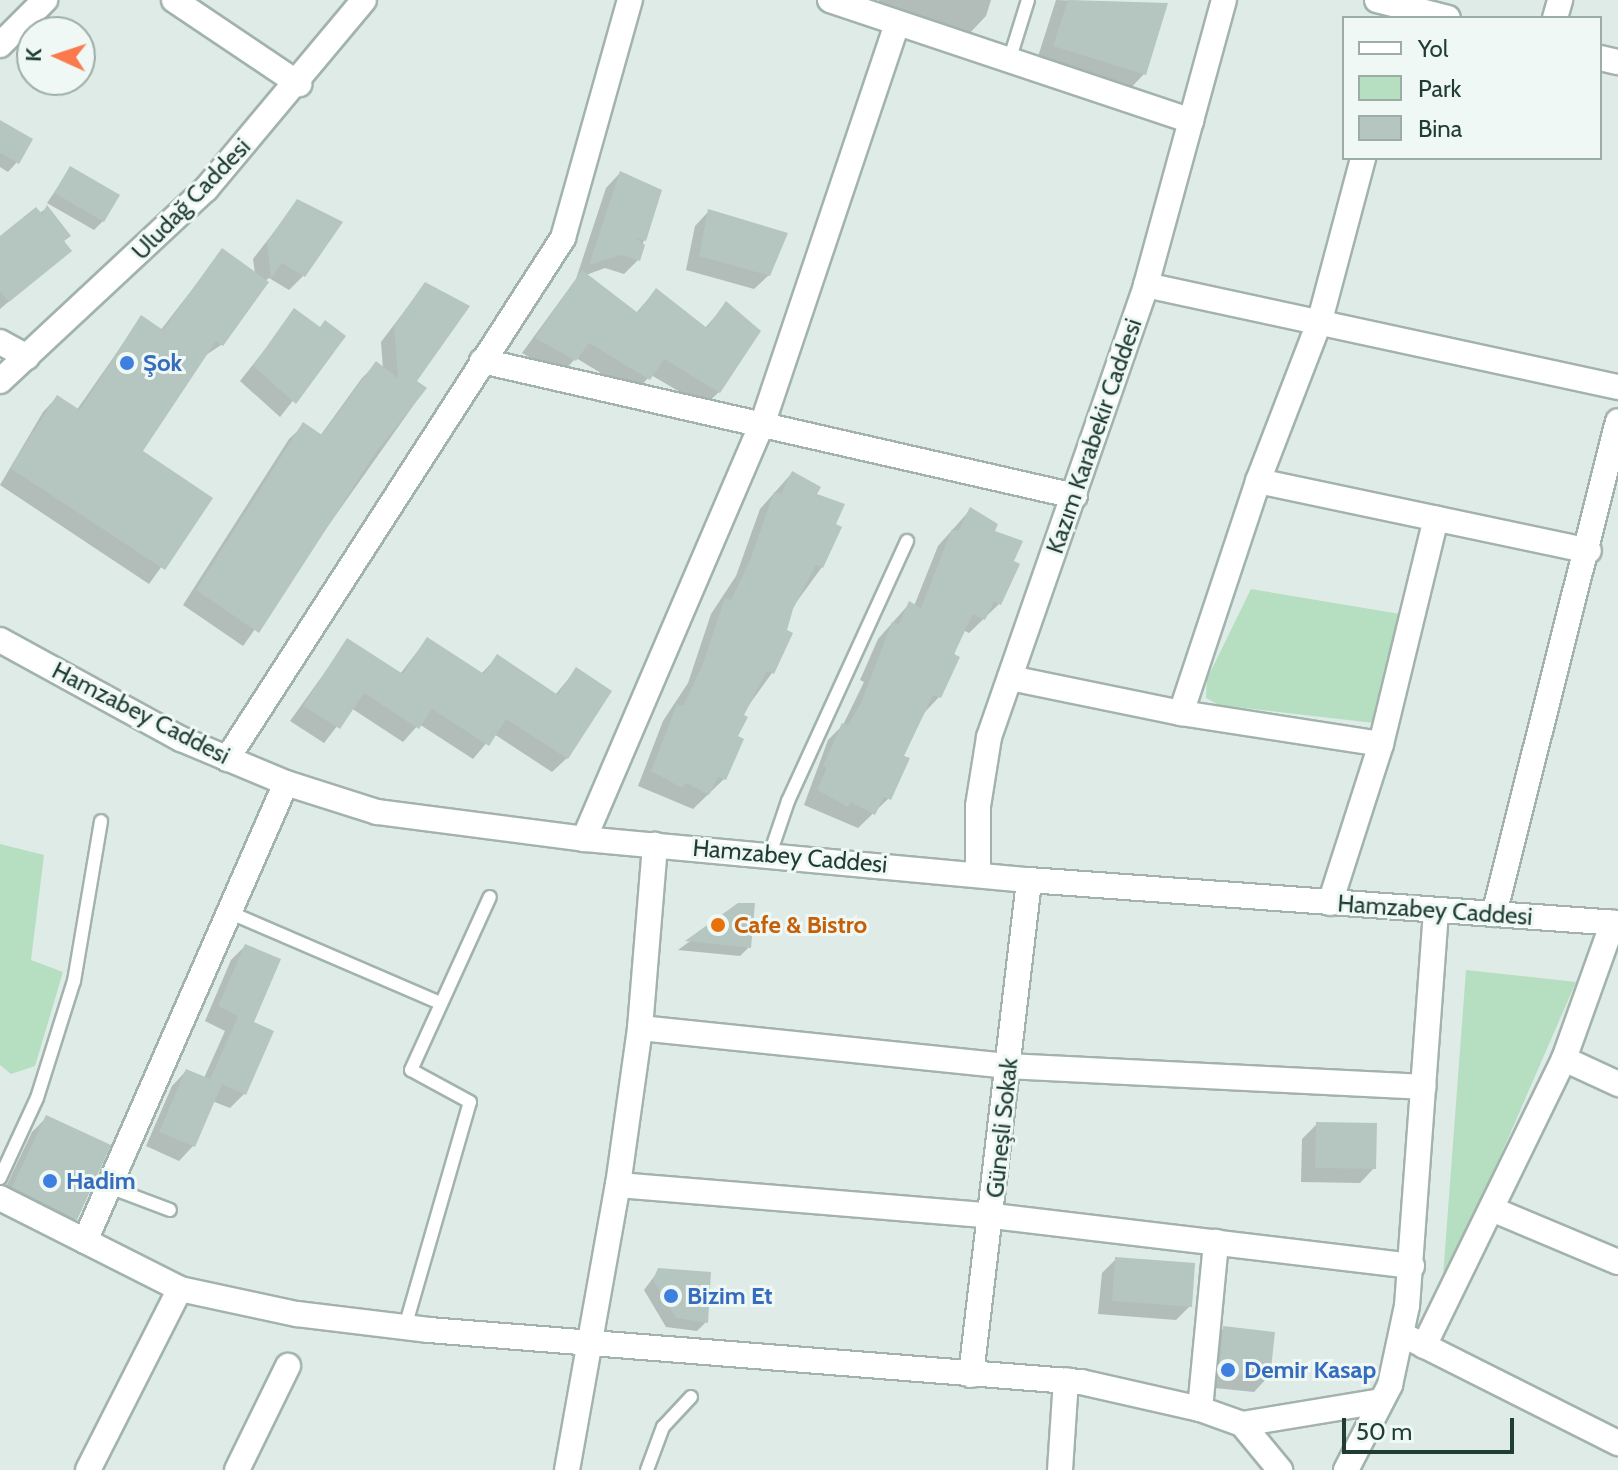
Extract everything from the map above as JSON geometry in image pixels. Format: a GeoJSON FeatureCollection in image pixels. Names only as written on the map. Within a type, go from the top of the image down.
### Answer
{"type":"FeatureCollection","features":[{"type":"Feature","properties":{"kind":"street"},"geometry":{"type":"LineString","coordinates":[[0,45],[45,0]]}},
{"type":"Feature","properties":{"kind":"street"},"geometry":{"type":"LineString","coordinates":[[174,0],[299,84]]}},
{"type":"Feature","properties":{"kind":"street","name":"Uludağ Caddesi"},"geometry":{"type":"LineString","coordinates":[[0,381],[206,189],[299,84],[364,0]]}},
{"type":"Feature","properties":{"kind":"street"},"geometry":{"type":"LineString","coordinates":[[227,759],[563,238],[630,0]]}},
{"type":"Feature","properties":{"kind":"street"},"geometry":{"type":"LineString","coordinates":[[830,0],[1191,121]]}},
{"type":"Feature","properties":{"kind":"street","name":"Kazım Karabekir Caddesi"},"geometry":{"type":"LineString","coordinates":[[978,873],[978,806],[989,737],[1146,285],[1224,0]]}},
{"type":"Feature","properties":{"kind":"street"},"geometry":{"type":"LineString","coordinates":[[1377,0],[1439,16]]}},
{"type":"Feature","properties":{"kind":"street"},"geometry":{"type":"LineString","coordinates":[[584,839],[763,422],[897,23]]}},
{"type":"Feature","properties":{"kind":"street"},"geometry":{"type":"LineString","coordinates":[[1181,713],[1258,481],[1320,320],[1362,160]]}},
{"type":"Feature","properties":{"kind":"street"},"geometry":{"type":"LineString","coordinates":[[1146,285],[1320,320],[1618,387]]}},
{"type":"Feature","properties":{"kind":"street"},"geometry":{"type":"LineString","coordinates":[[0,342],[27,357]]}},
{"type":"Feature","properties":{"kind":"street"},"geometry":{"type":"LineString","coordinates":[[482,361],[763,422],[1075,496]]}},
{"type":"Feature","properties":{"kind":"street"},"geometry":{"type":"LineString","coordinates":[[1494,914],[1589,551],[1618,421]]}},
{"type":"Feature","properties":{"kind":"street"},"geometry":{"type":"LineString","coordinates":[[1258,481],[1589,551]]}},
{"type":"Feature","properties":{"kind":"street"},"geometry":{"type":"LineString","coordinates":[[1330,903],[1381,744],[1436,519]]}},
{"type":"Feature","properties":{"kind":"street","name":"Hamzabey Caddesi"},"geometry":{"type":"LineString","coordinates":[[0,640],[227,759],[286,783],[377,812],[584,839],[1029,880],[1615,923]]}},
{"type":"Feature","properties":{"kind":"street"},"geometry":{"type":"LineString","coordinates":[[1010,678],[1181,713],[1381,744]]}},
{"type":"Feature","properties":{"kind":"street"},"geometry":{"type":"LineString","coordinates":[[85,1241],[286,783]]}},
{"type":"Feature","properties":{"kind":"street"},"geometry":{"type":"LineString","coordinates":[[567,1470],[586,1342],[618,1185],[640,1028],[655,845]]}},
{"type":"Feature","properties":{"kind":"street","name":"Güneşli Sokak"},"geometry":{"type":"LineString","coordinates":[[971,1375],[993,1216],[1029,880]]}},
{"type":"Feature","properties":{"kind":"street"},"geometry":{"type":"LineString","coordinates":[[1346,1470],[1381,1401],[1402,1334],[1412,1266],[1436,910]]}},
{"type":"Feature","properties":{"kind":"street"},"geometry":{"type":"LineString","coordinates":[[1424,1346],[1494,1210],[1564,1059],[1615,923]]}},
{"type":"Feature","properties":{"kind":"street"},"geometry":{"type":"LineString","coordinates":[[640,1028],[1009,1066],[1423,1087]]}},
{"type":"Feature","properties":{"kind":"street"},"geometry":{"type":"LineString","coordinates":[[1564,1059],[1618,1084]]}},
{"type":"Feature","properties":{"kind":"street"},"geometry":{"type":"LineString","coordinates":[[618,1185],[993,1216],[1412,1266]]}},
{"type":"Feature","properties":{"kind":"street"},"geometry":{"type":"LineString","coordinates":[[0,1198],[180,1289],[222,1301],[405,1327],[971,1375],[1066,1380],[1200,1409],[1242,1424],[1381,1401]]}},
{"type":"Feature","properties":{"kind":"street"},"geometry":{"type":"LineString","coordinates":[[1494,1210],[1618,1262]]}},
{"type":"Feature","properties":{"kind":"street"},"geometry":{"type":"LineString","coordinates":[[1200,1409],[1216,1242]]}},
{"type":"Feature","properties":{"kind":"street"},"geometry":{"type":"LineString","coordinates":[[88,1470],[180,1289]]}},
{"type":"Feature","properties":{"kind":"street"},"geometry":{"type":"LineString","coordinates":[[1402,1334],[1618,1443]]}},
{"type":"Feature","properties":{"kind":"street"},"geometry":{"type":"LineString","coordinates":[[237,1470],[288,1366]]}},
{"type":"Feature","properties":{"kind":"street"},"geometry":{"type":"LineString","coordinates":[[1060,1470],[1066,1380]]}},
{"type":"Feature","properties":{"kind":"street"},"geometry":{"type":"LineString","coordinates":[[1242,1424],[1280,1470]]}},
{"type":"Feature","properties":{"kind":"lane"},"geometry":{"type":"LineString","coordinates":[[1009,61],[1028,0]]}},
{"type":"Feature","properties":{"kind":"lane"},"geometry":{"type":"LineString","coordinates":[[770,854],[788,801],[907,541]]}},
{"type":"Feature","properties":{"kind":"lane"},"geometry":{"type":"LineString","coordinates":[[0,1178],[37,1098],[74,981],[101,821]]}},
{"type":"Feature","properties":{"kind":"lane"},"geometry":{"type":"LineString","coordinates":[[405,1327],[470,1102],[411,1070],[490,897]]}},
{"type":"Feature","properties":{"kind":"lane"},"geometry":{"type":"LineString","coordinates":[[231,913],[440,1003]]}},
{"type":"Feature","properties":{"kind":"lane"},"geometry":{"type":"LineString","coordinates":[[109,1187],[170,1210]]}},
{"type":"Feature","properties":{"kind":"lane"},"geometry":{"type":"LineString","coordinates":[[647,1470],[663,1427],[691,1397]]}},
{"type":"Feature","properties":{"kind":"green space"},"geometry":{"type":"Polygon","coordinates":[[[1251,589],[1400,614],[1374,723],[1219,705],[1206,698],[1207,679],[1251,589]]]}},
{"type":"Feature","properties":{"kind":"green space"},"geometry":{"type":"Polygon","coordinates":[[[0,844],[44,855],[31,960],[63,972],[35,1066],[11,1074],[0,1065],[0,844]]]}},
{"type":"Feature","properties":{"kind":"green space"},"geometry":{"type":"Polygon","coordinates":[[[1466,970],[1576,982],[1442,1290],[1466,970]]]}},
{"type":"Feature","properties":{"kind":"building"},"geometry":{"type":"Polygon","coordinates":[[[1068,0],[1168,3],[1146,75],[1053,46],[1068,0]]]}},
{"type":"Feature","properties":{"kind":"building"},"geometry":{"type":"Polygon","coordinates":[[[0,120],[33,139],[19,164],[0,153],[0,120]]]}},
{"type":"Feature","properties":{"kind":"building"},"geometry":{"type":"Polygon","coordinates":[[[70,166],[120,195],[104,222],[54,193],[70,166]]]}},
{"type":"Feature","properties":{"kind":"building"},"geometry":{"type":"Polygon","coordinates":[[[620,171],[662,190],[646,241],[636,238],[645,245],[640,261],[621,255],[589,265],[620,171]]]}},
{"type":"Feature","properties":{"kind":"building"},"geometry":{"type":"Polygon","coordinates":[[[297,199],[343,222],[305,277],[282,263],[271,279],[267,242],[297,199]]]}},
{"type":"Feature","properties":{"kind":"building"},"geometry":{"type":"Polygon","coordinates":[[[47,205],[71,236],[64,241],[72,251],[9,302],[0,291],[0,236],[36,207],[42,214],[47,205]]]}},
{"type":"Feature","properties":{"kind":"building"},"geometry":{"type":"Polygon","coordinates":[[[708,209],[788,233],[770,276],[699,256],[708,209]]]}},
{"type":"Feature","properties":{"kind":"building"},"geometry":{"type":"Polygon","coordinates":[[[222,248],[269,282],[223,346],[216,341],[143,451],[213,498],[165,570],[10,468],[57,395],[80,410],[141,315],[163,330],[222,248]]]}},
{"type":"Feature","properties":{"kind":"building"},"geometry":{"type":"Polygon","coordinates":[[[582,270],[638,313],[656,288],[707,328],[726,301],[761,331],[720,393],[664,359],[650,380],[589,343],[576,361],[535,338],[582,270]]]}},
{"type":"Feature","properties":{"kind":"building"},"geometry":{"type":"Polygon","coordinates":[[[425,282],[470,306],[417,381],[427,388],[374,455],[259,633],[196,590],[303,422],[322,435],[376,361],[398,378],[394,326],[425,282]]]}},
{"type":"Feature","properties":{"kind":"building"},"geometry":{"type":"Polygon","coordinates":[[[294,308],[320,327],[325,320],[346,336],[296,404],[253,366],[294,308]]]}},
{"type":"Feature","properties":{"kind":"building"},"geometry":{"type":"Polygon","coordinates":[[[792,471],[821,487],[817,494],[845,504],[836,524],[842,527],[823,568],[816,565],[793,609],[787,630],[793,633],[774,674],[767,671],[744,715],[748,717],[738,736],[744,739],[726,780],[718,777],[709,795],[686,783],[682,788],[651,771],[677,704],[683,706],[702,666],[725,598],[731,600],[750,560],[774,492],[781,494],[792,471]]]}},
{"type":"Feature","properties":{"kind":"building"},"geometry":{"type":"Polygon","coordinates":[[[970,507],[998,524],[995,531],[1023,541],[1014,561],[1020,564],[1001,605],[994,602],[985,620],[973,614],[954,654],[960,657],[941,698],[933,695],[904,756],[910,758],[891,800],[884,797],[875,815],[851,802],[848,807],[817,790],[827,768],[823,766],[842,723],[848,725],[861,703],[892,622],[899,624],[909,601],[921,608],[952,529],[958,531],[970,507]]]}},
{"type":"Feature","properties":{"kind":"building"},"geometry":{"type":"Polygon","coordinates":[[[427,637],[484,674],[497,654],[558,695],[576,667],[612,691],[568,759],[506,719],[489,746],[432,709],[419,729],[364,693],[340,729],[303,706],[347,638],[403,674],[427,637]]]}},
{"type":"Feature","properties":{"kind":"building"},"geometry":{"type":"Polygon","coordinates":[[[738,903],[755,903],[751,948],[685,941],[738,903]]]}},
{"type":"Feature","properties":{"kind":"building"},"geometry":{"type":"Polygon","coordinates":[[[245,944],[281,959],[254,1022],[274,1031],[246,1095],[222,1084],[195,1147],[159,1132],[186,1069],[210,1079],[238,1016],[218,1006],[245,944]]]}},
{"type":"Feature","properties":{"kind":"building"},"geometry":{"type":"Polygon","coordinates":[[[46,1115],[111,1145],[77,1220],[12,1187],[46,1115]]]}},
{"type":"Feature","properties":{"kind":"building"},"geometry":{"type":"Polygon","coordinates":[[[1316,1122],[1377,1123],[1376,1169],[1315,1168],[1316,1122]]]}},
{"type":"Feature","properties":{"kind":"building"},"geometry":{"type":"Polygon","coordinates":[[[1115,1257],[1195,1263],[1192,1307],[1112,1301],[1115,1257]]]}},
{"type":"Feature","properties":{"kind":"building"},"geometry":{"type":"Polygon","coordinates":[[[658,1268],[711,1272],[708,1323],[676,1318],[653,1280],[658,1268]]]}},
{"type":"Feature","properties":{"kind":"building"},"geometry":{"type":"Polygon","coordinates":[[[1223,1326],[1275,1332],[1270,1378],[1219,1373],[1223,1326]]]}},
{"type":"Feature","properties":{"kind":"place","name":"Şok"},"geometry":{"type":"Point","coordinates":[127,363]}},
{"type":"Feature","properties":{"kind":"place","name":"Cafe & Bistro"},"geometry":{"type":"Point","coordinates":[718,925]}},
{"type":"Feature","properties":{"kind":"place","name":"Hadim"},"geometry":{"type":"Point","coordinates":[50,1181]}},
{"type":"Feature","properties":{"kind":"place","name":"Bizim Et"},"geometry":{"type":"Point","coordinates":[671,1296]}},
{"type":"Feature","properties":{"kind":"place","name":"Demir Kasap"},"geometry":{"type":"Point","coordinates":[1228,1370]}}]}
